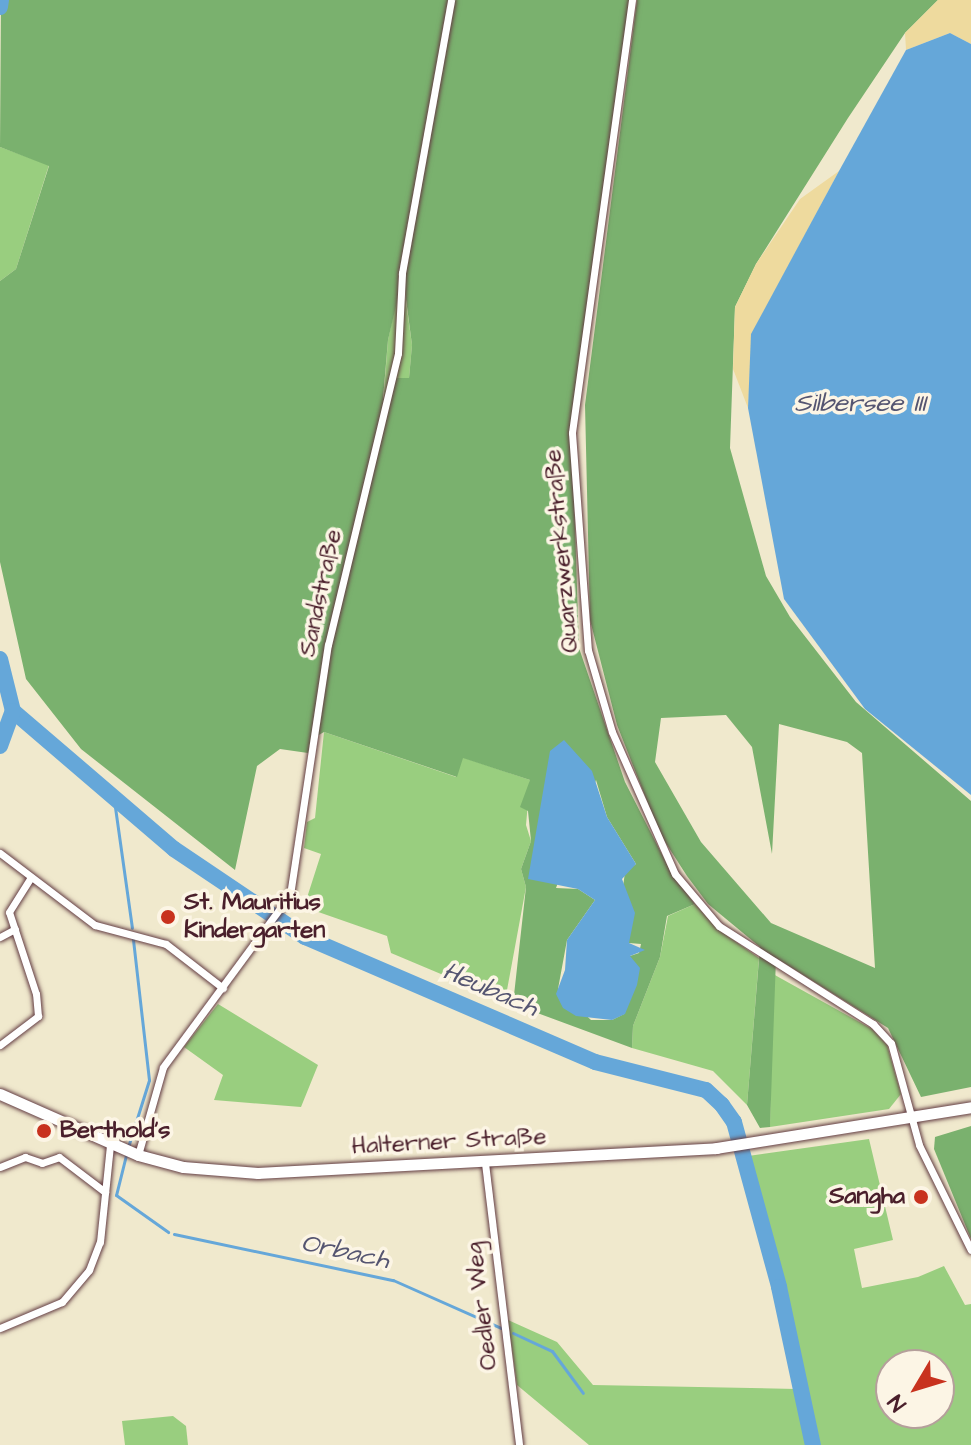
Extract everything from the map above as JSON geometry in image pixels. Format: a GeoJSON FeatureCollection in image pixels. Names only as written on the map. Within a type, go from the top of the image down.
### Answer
{"type":"FeatureCollection","features":[{"type":"Feature","properties":{"kind":"main road","name":"Halterner Straße"},"geometry":{"type":"LineString","coordinates":[[0,1094],[126,1150],[183,1167],[248,1173],[485,1163],[716,1148],[912,1120],[971,1107]]}},
{"type":"Feature","properties":{"kind":"street","name":"Sandstraße"},"geometry":{"type":"LineString","coordinates":[[0,1328],[48,1310],[77,1288],[96,1258],[105,1192],[163,1067],[283,908],[312,780],[328,645],[398,353],[402,273],[451,0]]}},
{"type":"Feature","properties":{"kind":"street","name":"Quarzwerkstraße"},"geometry":{"type":"LineString","coordinates":[[632,0],[572,433],[588,650],[612,732],[675,874],[719,926],[873,1024],[891,1043],[927,1162],[971,1250]]}},
{"type":"Feature","properties":{"kind":"street"},"geometry":{"type":"LineString","coordinates":[[0,853],[95,925],[166,944],[223,988]]}},
{"type":"Feature","properties":{"kind":"street"},"geometry":{"type":"LineString","coordinates":[[0,1045],[31,1026],[38,1016],[36,994],[15,929],[11,903],[31,877]]}},
{"type":"Feature","properties":{"kind":"street"},"geometry":{"type":"LineString","coordinates":[[0,937],[15,929]]}},
{"type":"Feature","properties":{"kind":"street"},"geometry":{"type":"LineString","coordinates":[[0,1167],[25,1157],[42,1163],[59,1157],[105,1192]]}},
{"type":"Feature","properties":{"kind":"street","name":"Oedler Weg"},"geometry":{"type":"LineString","coordinates":[[485,1163],[519,1445]]}},
{"type":"Feature","properties":{"kind":"green space"},"geometry":{"type":"Polygon","coordinates":[[[1,0],[632,0],[572,433],[579,648],[625,782],[673,876],[695,904],[667,916],[660,957],[633,1026],[632,1048],[513,1004],[526,887],[521,869],[531,841],[528,811],[520,807],[530,780],[463,758],[457,777],[324,732],[317,736],[315,754],[280,749],[257,766],[235,870],[81,749],[26,679],[0,562],[0,281],[16,269],[49,166],[0,147],[1,0]],[[403,276],[388,340],[383,399],[391,378],[409,378],[412,345],[403,276]],[[596,780],[556,888],[578,889],[595,900],[567,940],[558,989],[591,1020],[612,1020],[624,1014],[630,956],[639,953],[641,944],[629,943],[623,887],[625,872],[636,864],[607,817],[596,780]]]}},
{"type":"Feature","properties":{"kind":"green space"},"geometry":{"type":"Polygon","coordinates":[[[637,0],[938,0],[905,33],[848,118],[756,264],[735,307],[730,448],[766,576],[790,617],[856,702],[971,801],[971,1087],[921,1097],[888,1028],[776,958],[770,1127],[760,1128],[747,1105],[760,947],[708,904],[660,834],[617,725],[590,620],[585,405],[637,0]],[[726,715],[661,718],[655,762],[701,842],[771,923],[875,968],[862,753],[847,742],[779,724],[772,854],[752,747],[726,715]]]}},
{"type":"Feature","properties":{"kind":"green space"},"geometry":{"type":"Polygon","coordinates":[[[0,147],[49,165],[16,269],[0,281],[0,147]]]}},
{"type":"Feature","properties":{"kind":"green space"},"geometry":{"type":"Polygon","coordinates":[[[402,273],[412,345],[409,378],[383,404],[388,340],[402,273]]]}},
{"type":"Feature","properties":{"kind":"green space"},"geometry":{"type":"Polygon","coordinates":[[[324,732],[456,777],[462,757],[530,780],[526,825],[531,841],[521,869],[526,887],[505,1001],[391,953],[387,936],[304,907],[321,854],[304,848],[307,822],[315,818],[324,732]]]}},
{"type":"Feature","properties":{"kind":"green space"},"geometry":{"type":"Polygon","coordinates":[[[695,904],[719,930],[759,958],[747,1105],[713,1071],[632,1048],[633,1026],[660,957],[668,916],[695,904]]]}},
{"type":"Feature","properties":{"kind":"green space"},"geometry":{"type":"Polygon","coordinates":[[[773,974],[872,1029],[887,1045],[901,1094],[889,1109],[770,1127],[773,974]]]}},
{"type":"Feature","properties":{"kind":"green space"},"geometry":{"type":"Polygon","coordinates":[[[218,1004],[318,1065],[301,1107],[214,1100],[223,1075],[184,1047],[218,1004]]]}},
{"type":"Feature","properties":{"kind":"green space"},"geometry":{"type":"Polygon","coordinates":[[[971,1126],[971,1239],[934,1149],[935,1137],[971,1126]]]}},
{"type":"Feature","properties":{"kind":"green space"},"geometry":{"type":"Polygon","coordinates":[[[869,1139],[893,1240],[854,1249],[862,1288],[918,1277],[944,1266],[965,1305],[971,1304],[971,1445],[818,1445],[783,1280],[748,1156],[869,1139]]]}},
{"type":"Feature","properties":{"kind":"green space"},"geometry":{"type":"Polygon","coordinates":[[[508,1320],[557,1342],[593,1385],[796,1389],[807,1445],[589,1445],[517,1385],[508,1320]]]}},
{"type":"Feature","properties":{"kind":"green space"},"geometry":{"type":"Polygon","coordinates":[[[173,1416],[186,1426],[188,1445],[125,1445],[122,1421],[173,1416]]]}},
{"type":"Feature","properties":{"kind":"sand"},"geometry":{"type":"Polygon","coordinates":[[[938,0],[971,0],[971,44],[950,33],[906,50],[905,33],[938,0]]]}},
{"type":"Feature","properties":{"kind":"sand"},"geometry":{"type":"Polygon","coordinates":[[[839,171],[752,334],[748,408],[733,369],[735,307],[756,264],[800,199],[839,171]]]}},
{"type":"Feature","properties":{"kind":"water","name":"Silbersee III"},"geometry":{"type":"Polygon","coordinates":[[[950,33],[971,44],[971,795],[865,709],[784,599],[748,408],[751,334],[906,50],[950,33]]]}},
{"type":"Feature","properties":{"kind":"water"},"geometry":{"type":"Polygon","coordinates":[[[564,740],[592,771],[607,817],[636,864],[622,879],[635,913],[629,943],[645,950],[630,956],[640,968],[637,985],[625,1014],[612,1020],[576,1016],[563,1008],[556,994],[565,970],[567,940],[595,900],[578,889],[528,879],[550,751],[564,740]]]}},
{"type":"Feature","properties":{"kind":"waterway"},"geometry":{"type":"LineString","coordinates":[[0,7],[1,0]]}},
{"type":"Feature","properties":{"kind":"waterway","name":"Heubach"},"geometry":{"type":"LineString","coordinates":[[0,659],[13,711],[174,849],[305,937],[595,1062],[706,1090],[722,1105],[734,1122],[779,1287],[813,1445]]}},
{"type":"Feature","properties":{"kind":"waterway"},"geometry":{"type":"LineString","coordinates":[[0,746],[13,711]]}},
{"type":"Feature","properties":{"kind":"waterway","name":"Orbach"},"geometry":{"type":"LineString","coordinates":[[114,800],[132,928]]}},
{"type":"Feature","properties":{"kind":"waterway","name":"Orbach"},"geometry":{"type":"LineString","coordinates":[[128,1147],[149,1080],[133,939]]}},
{"type":"Feature","properties":{"kind":"waterway","name":"Orbach"},"geometry":{"type":"LineString","coordinates":[[126,1155],[116,1195],[168,1232]]}},
{"type":"Feature","properties":{"kind":"waterway","name":"Orbach"},"geometry":{"type":"LineString","coordinates":[[174,1234],[393,1280],[501,1328]]}},
{"type":"Feature","properties":{"kind":"waterway","name":"Orbach"},"geometry":{"type":"LineString","coordinates":[[513,1333],[552,1351],[583,1393]]}},
{"type":"Feature","properties":{"kind":"place","name":"St. Mauritius Kindergarten"},"geometry":{"type":"Point","coordinates":[168,917]}},
{"type":"Feature","properties":{"kind":"place","name":"Berthold's"},"geometry":{"type":"Point","coordinates":[44,1131]}},
{"type":"Feature","properties":{"kind":"place","name":"Sangha"},"geometry":{"type":"Point","coordinates":[921,1197]}}]}
